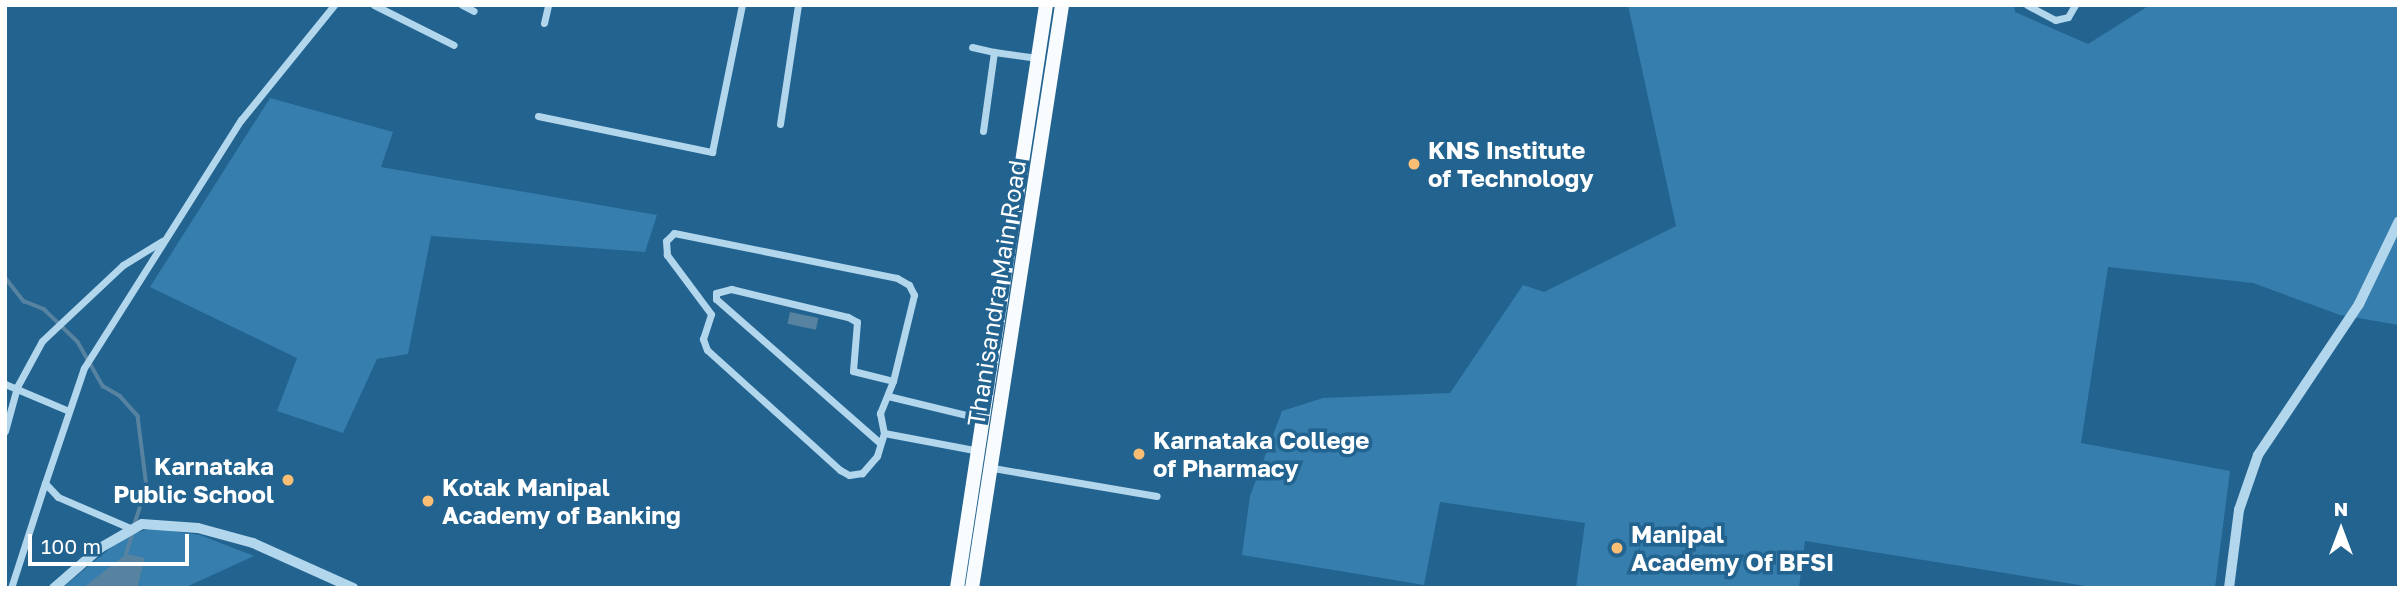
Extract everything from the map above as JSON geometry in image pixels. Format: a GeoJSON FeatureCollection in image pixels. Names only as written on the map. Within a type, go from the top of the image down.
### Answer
{"type":"FeatureCollection","features":[{"type":"Feature","properties":{"kind":"main road","name":"Thanisandra Main Road"},"geometry":{"type":"LineString","coordinates":[[957,588],[1046,5]]}},
{"type":"Feature","properties":{"kind":"main road","name":"Thanisandra Main Road"},"geometry":{"type":"LineString","coordinates":[[972,588],[993,468],[1062,5]]}},
{"type":"Feature","properties":{"kind":"street"},"geometry":{"type":"LineString","coordinates":[[11,588],[69,411],[91,356],[241,120],[334,5]]}},
{"type":"Feature","properties":{"kind":"street"},"geometry":{"type":"LineString","coordinates":[[374,5],[454,45]]}},
{"type":"Feature","properties":{"kind":"street"},"geometry":{"type":"LineString","coordinates":[[462,5],[474,11]]}},
{"type":"Feature","properties":{"kind":"street"},"geometry":{"type":"LineString","coordinates":[[544,23],[548,5]]}},
{"type":"Feature","properties":{"kind":"street"},"geometry":{"type":"LineString","coordinates":[[538,116],[712,152],[742,5]]}},
{"type":"Feature","properties":{"kind":"street"},"geometry":{"type":"LineString","coordinates":[[780,124],[798,5]]}},
{"type":"Feature","properties":{"kind":"street"},"geometry":{"type":"LineString","coordinates":[[2027,5],[2055,20],[2068,17],[2075,5]]}},
{"type":"Feature","properties":{"kind":"street"},"geometry":{"type":"LineString","coordinates":[[972,47],[1038,58]]}},
{"type":"Feature","properties":{"kind":"street"},"geometry":{"type":"LineString","coordinates":[[983,131],[994,51]]}},
{"type":"Feature","properties":{"kind":"street"},"geometry":{"type":"LineString","coordinates":[[2229,588],[2239,510],[2258,455],[2359,304],[2399,221]]}},
{"type":"Feature","properties":{"kind":"street"},"geometry":{"type":"LineString","coordinates":[[674,233],[688,233],[897,278],[909,285],[914,295],[888,396],[880,412],[884,433],[877,456],[862,473],[849,475],[707,350],[703,339],[711,314],[667,255],[666,241],[674,233]]}},
{"type":"Feature","properties":{"kind":"street"},"geometry":{"type":"LineString","coordinates":[[5,431],[16,387],[42,341],[123,265],[166,239]]}},
{"type":"Feature","properties":{"kind":"street"},"geometry":{"type":"LineString","coordinates":[[880,443],[716,299],[716,293],[731,289],[848,317],[856,322],[853,371],[893,381]]}},
{"type":"Feature","properties":{"kind":"street"},"geometry":{"type":"LineString","coordinates":[[5,384],[69,411]]}},
{"type":"Feature","properties":{"kind":"street"},"geometry":{"type":"LineString","coordinates":[[888,396],[984,419]]}},
{"type":"Feature","properties":{"kind":"street"},"geometry":{"type":"LineString","coordinates":[[884,433],[979,451]]}},
{"type":"Feature","properties":{"kind":"street"},"geometry":{"type":"LineString","coordinates":[[993,468],[1157,496]]}},
{"type":"Feature","properties":{"kind":"street"},"geometry":{"type":"LineString","coordinates":[[45,483],[58,497],[130,528]]}},
{"type":"Feature","properties":{"kind":"street"},"geometry":{"type":"LineString","coordinates":[[54,588],[130,528],[142,524],[198,528],[253,543],[353,588]]}},
{"type":"Feature","properties":{"kind":"shaded area"},"geometry":{"type":"Polygon","coordinates":[[[1628,5],[2014,5],[2015,12],[2088,44],[2150,5],[2399,5],[2399,325],[2340,315],[2253,283],[2108,267],[2081,443],[2230,471],[2215,588],[2098,588],[1805,541],[1799,588],[1576,588],[1585,523],[1440,502],[1424,585],[1242,555],[1250,496],[1282,411],[1323,398],[1450,393],[1523,285],[1544,292],[1676,226],[1628,5]]]}},
{"type":"Feature","properties":{"kind":"shaded area"},"geometry":{"type":"Polygon","coordinates":[[[270,98],[393,132],[381,167],[657,215],[645,252],[431,236],[408,354],[377,359],[343,433],[277,411],[297,358],[150,287],[270,98]]]}},
{"type":"Feature","properties":{"kind":"shaded area"},"geometry":{"type":"Polygon","coordinates":[[[790,312],[818,318],[816,330],[788,324],[790,312]]]}},
{"type":"Feature","properties":{"kind":"shaded area"},"geometry":{"type":"Polygon","coordinates":[[[153,528],[200,535],[254,556],[184,588],[62,588],[125,536],[153,528]]]}},
{"type":"Feature","properties":{"kind":"shaded area"},"geometry":{"type":"Polygon","coordinates":[[[126,554],[145,558],[137,588],[83,588],[126,554]]]}},
{"type":"Feature","properties":{"kind":"waterway"},"geometry":{"type":"LineString","coordinates":[[5,277],[24,301],[44,309],[78,342],[103,386],[120,396],[138,416],[147,487],[135,525]]}},
{"type":"Feature","properties":{"kind":"waterway"},"geometry":{"type":"LineString","coordinates":[[126,554],[133,532]]}},
{"type":"Feature","properties":{"kind":"place","name":"KNS Institute of Technology"},"geometry":{"type":"Point","coordinates":[1414,164]}},
{"type":"Feature","properties":{"kind":"place","name":"Karnataka College of Pharmacy"},"geometry":{"type":"Point","coordinates":[1139,454]}},
{"type":"Feature","properties":{"kind":"place","name":"Karnataka Public School"},"geometry":{"type":"Point","coordinates":[288,480]}},
{"type":"Feature","properties":{"kind":"place","name":"Kotak Manipal Academy of Banking"},"geometry":{"type":"Point","coordinates":[428,501]}},
{"type":"Feature","properties":{"kind":"place","name":"Manipal Academy Of BFSI"},"geometry":{"type":"Point","coordinates":[1617,548]}}]}
